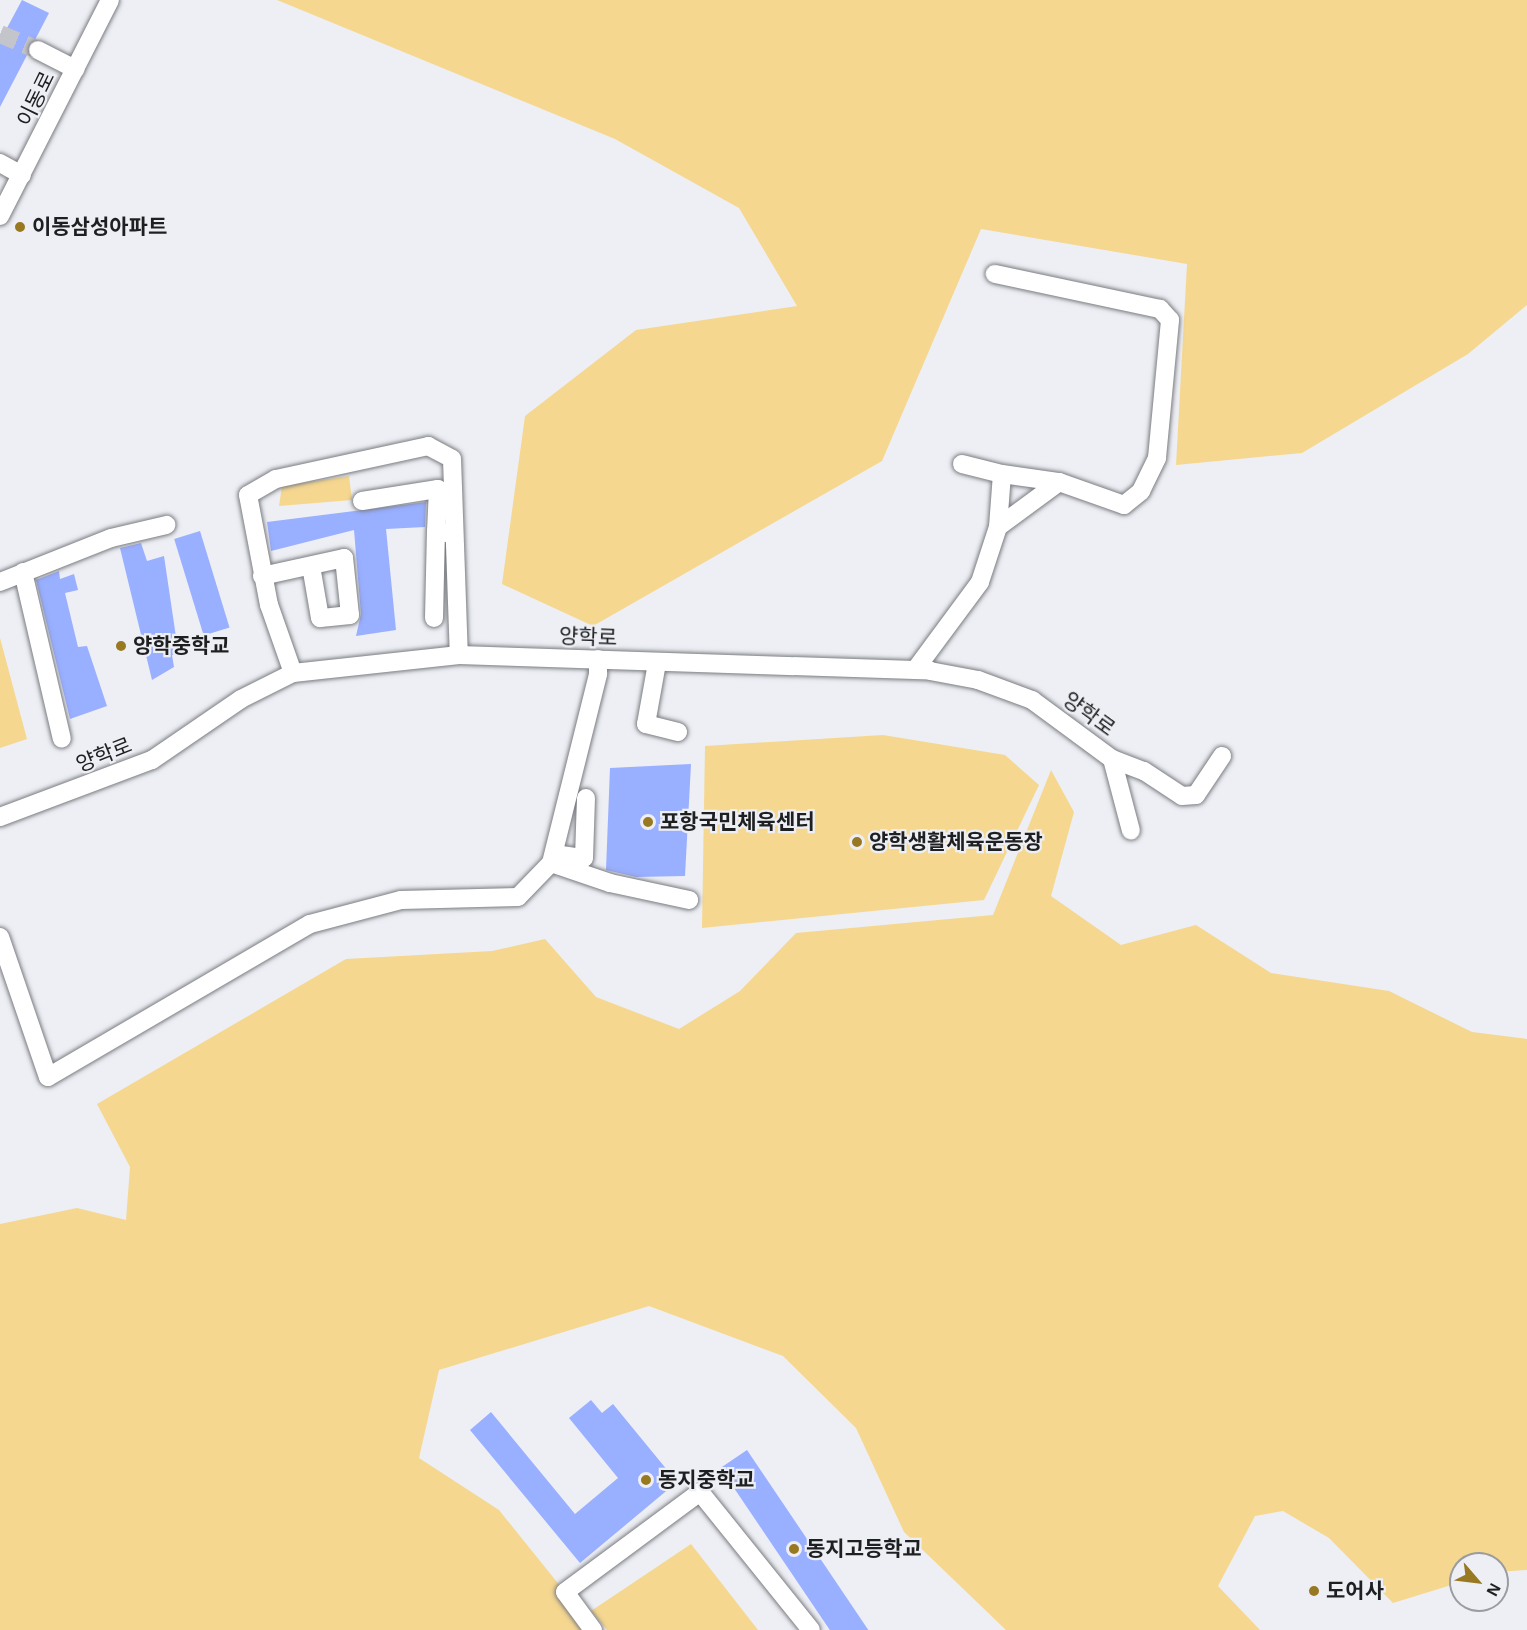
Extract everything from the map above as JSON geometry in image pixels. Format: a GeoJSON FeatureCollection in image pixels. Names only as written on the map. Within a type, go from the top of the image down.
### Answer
{"type":"FeatureCollection","features":[{"type":"Feature","properties":{"kind":"street","name":"이동로"},"geometry":{"type":"LineString","coordinates":[[0,216],[110,0]]}},
{"type":"Feature","properties":{"kind":"street"},"geometry":{"type":"LineString","coordinates":[[38,50],[75,69]]}},
{"type":"Feature","properties":{"kind":"street"},"geometry":{"type":"LineString","coordinates":[[0,163],[22,175]]}},
{"type":"Feature","properties":{"kind":"street"},"geometry":{"type":"LineString","coordinates":[[962,464],[1002,474],[1059,482],[1124,505],[1140,491],[1157,458],[1170,320],[1160,309],[995,274]]}},
{"type":"Feature","properties":{"kind":"street"},"geometry":{"type":"LineString","coordinates":[[293,673],[262,576],[248,495],[276,479],[428,446],[452,459],[459,655]]}},
{"type":"Feature","properties":{"kind":"street"},"geometry":{"type":"LineString","coordinates":[[915,670],[980,582],[998,527],[1002,474]]}},
{"type":"Feature","properties":{"kind":"street"},"geometry":{"type":"LineString","coordinates":[[998,527],[1059,482]]}},
{"type":"Feature","properties":{"kind":"street"},"geometry":{"type":"LineString","coordinates":[[362,501],[438,489],[434,618]]}},
{"type":"Feature","properties":{"kind":"street"},"geometry":{"type":"LineString","coordinates":[[0,582],[111,538],[166,525]]}},
{"type":"Feature","properties":{"kind":"street"},"geometry":{"type":"LineString","coordinates":[[436,532],[455,534]]}},
{"type":"Feature","properties":{"kind":"street"},"geometry":{"type":"LineString","coordinates":[[262,576],[310,566]]}},
{"type":"Feature","properties":{"kind":"street"},"geometry":{"type":"LineString","coordinates":[[23,572],[62,739]]}},
{"type":"Feature","properties":{"kind":"street","name":"양학로"},"geometry":{"type":"LineString","coordinates":[[0,817],[152,760],[241,699],[293,673],[459,655],[915,670],[978,680],[1032,700],[1112,759],[1131,831]]}},
{"type":"Feature","properties":{"kind":"street"},"geometry":{"type":"LineString","coordinates":[[0,937],[48,1077],[310,924],[401,900],[518,897],[553,859],[598,674],[598,658]]}},
{"type":"Feature","properties":{"kind":"street"},"geometry":{"type":"LineString","coordinates":[[657,663],[646,724],[678,732]]}},
{"type":"Feature","properties":{"kind":"street"},"geometry":{"type":"LineString","coordinates":[[1112,759],[1144,771],[1182,796],[1196,795],[1222,756]]}},
{"type":"Feature","properties":{"kind":"street"},"geometry":{"type":"LineString","coordinates":[[553,859],[584,858],[586,798]]}},
{"type":"Feature","properties":{"kind":"street"},"geometry":{"type":"LineString","coordinates":[[553,859],[610,883],[688,900]]}},
{"type":"Feature","properties":{"kind":"street"},"geometry":{"type":"LineString","coordinates":[[593,1630],[565,1592],[700,1492],[811,1630]]}},
{"type":"Feature","properties":{"kind":"shaded area"},"geometry":{"type":"Polygon","coordinates":[[[277,0],[1527,0],[1527,305],[1468,354],[1302,453],[1176,465],[1187,264],[981,229],[882,461],[593,626],[502,584],[525,416],[636,330],[797,306],[739,208],[615,139],[277,0]]]}},
{"type":"Feature","properties":{"kind":"shaded area"},"geometry":{"type":"Polygon","coordinates":[[[349,476],[352,500],[279,506],[282,486],[349,476]]]}},
{"type":"Feature","properties":{"kind":"shaded area"},"geometry":{"type":"Polygon","coordinates":[[[0,638],[27,739],[0,748],[0,638]]]}},
{"type":"Feature","properties":{"kind":"shaded area","name":"양학생활체육운동장"},"geometry":{"type":"Polygon","coordinates":[[[883,735],[1005,755],[1039,785],[984,900],[702,928],[705,746],[883,735]]]}},
{"type":"Feature","properties":{"kind":"shaded area"},"geometry":{"type":"Polygon","coordinates":[[[1051,770],[1074,812],[1051,896],[1121,945],[1196,925],[1271,973],[1389,991],[1472,1032],[1527,1039],[1527,1570],[1509,1571],[1509,1552],[1449,1552],[1449,1586],[1393,1603],[1329,1538],[1283,1511],[1255,1516],[1218,1586],[1260,1630],[1006,1630],[904,1532],[856,1428],[783,1356],[649,1306],[439,1370],[419,1458],[499,1510],[565,1592],[585,1630],[0,1630],[0,1224],[77,1208],[126,1220],[130,1167],[97,1104],[346,959],[492,951],[545,939],[596,997],[679,1029],[740,991],[796,933],[993,915],[1051,770]]]}},
{"type":"Feature","properties":{"kind":"shaded area"},"geometry":{"type":"Polygon","coordinates":[[[691,1544],[758,1630],[607,1630],[591,1611],[691,1544]]]}},
{"type":"Feature","properties":{"kind":"building"},"geometry":{"type":"Polygon","coordinates":[[[22,0],[49,13],[0,107],[0,41],[22,0]]]}},
{"type":"Feature","properties":{"kind":"building"},"geometry":{"type":"Polygon","coordinates":[[[426,502],[425,527],[386,529],[396,630],[356,636],[361,614],[354,530],[271,551],[267,522],[426,502]]]}},
{"type":"Feature","properties":{"kind":"building"},"geometry":{"type":"Polygon","coordinates":[[[200,531],[230,628],[204,635],[174,539],[200,531]]]}},
{"type":"Feature","properties":{"kind":"building"},"geometry":{"type":"Polygon","coordinates":[[[141,543],[147,561],[164,556],[176,637],[180,637],[182,651],[172,655],[174,667],[152,680],[120,548],[141,543]]]}},
{"type":"Feature","properties":{"kind":"building"},"geometry":{"type":"Polygon","coordinates":[[[59,571],[60,579],[74,574],[78,590],[65,593],[78,647],[87,646],[107,706],[70,719],[36,580],[59,571]]]}},
{"type":"Feature","properties":{"kind":"building","name":"포항국민체육센터"},"geometry":{"type":"Polygon","coordinates":[[[691,764],[685,876],[636,877],[606,870],[610,768],[691,764]]]}},
{"type":"Feature","properties":{"kind":"building","name":"동지중학교"},"geometry":{"type":"Polygon","coordinates":[[[591,1400],[602,1413],[613,1404],[677,1482],[580,1563],[470,1430],[491,1412],[575,1514],[618,1478],[569,1418],[591,1400]]]}},
{"type":"Feature","properties":{"kind":"building","name":"동지고등학교"},"geometry":{"type":"Polygon","coordinates":[[[747,1450],[868,1630],[830,1630],[720,1468],[747,1450]]]}},
{"type":"Feature","properties":{"kind":"tunnel"},"geometry":{"type":"LineString","coordinates":[[0,34],[38,50]]}},
{"type":"Feature","properties":{"kind":"place","name":"이동삼성아파트"},"geometry":{"type":"Point","coordinates":[20,227]}},
{"type":"Feature","properties":{"kind":"place","name":"양학중학교"},"geometry":{"type":"Point","coordinates":[121,646]}},
{"type":"Feature","properties":{"kind":"place","name":"포항국민체육센터"},"geometry":{"type":"Point","coordinates":[648,822]}},
{"type":"Feature","properties":{"kind":"place","name":"양학생활체육운동장"},"geometry":{"type":"Point","coordinates":[857,842]}},
{"type":"Feature","properties":{"kind":"place","name":"동지중학교"},"geometry":{"type":"Point","coordinates":[646,1480]}},
{"type":"Feature","properties":{"kind":"place","name":"동지고등학교"},"geometry":{"type":"Point","coordinates":[794,1549]}},
{"type":"Feature","properties":{"kind":"place","name":"도어사"},"geometry":{"type":"Point","coordinates":[1314,1591]}}]}
